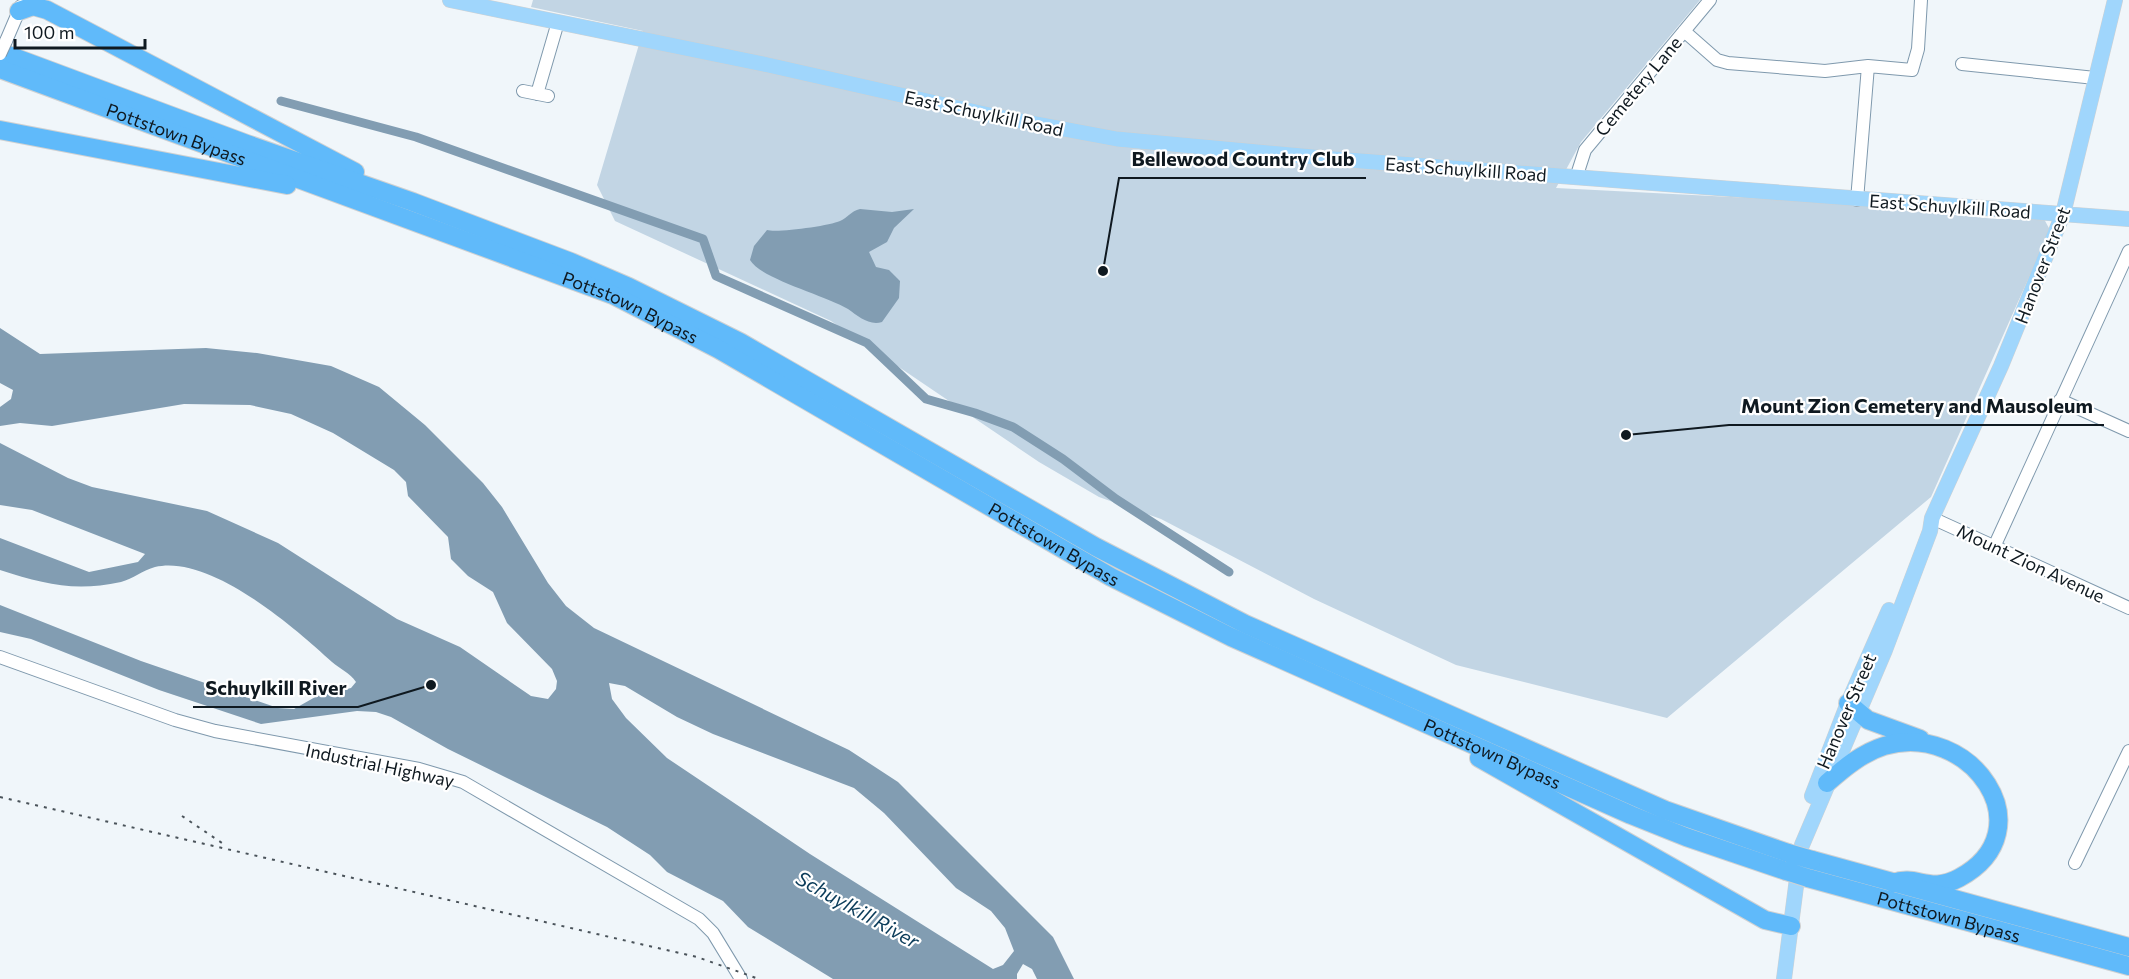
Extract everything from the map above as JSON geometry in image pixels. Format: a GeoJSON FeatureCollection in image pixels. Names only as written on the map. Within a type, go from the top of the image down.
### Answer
{"type":"FeatureCollection","features":[{"type":"Feature","properties":{"kind":"highway"},"geometry":{"type":"LineString","coordinates":[[22,6],[44,5],[413,202]]}},
{"type":"Feature","properties":{"kind":"highway","name":"Pottstown Bypass"},"geometry":{"type":"LineString","coordinates":[[2,49],[247,144],[413,202],[570,262],[690,316],[796,374],[1096,548],[1245,624],[1665,810],[1893,883],[2129,947]]}},
{"type":"Feature","properties":{"kind":"highway","name":"Pottstown Bypass"},"geometry":{"type":"LineString","coordinates":[[0,69],[613,295],[718,349],[1111,577],[1231,637],[1686,837],[1808,878],[2129,966]]}},
{"type":"Feature","properties":{"kind":"highway"},"geometry":{"type":"LineString","coordinates":[[0,130],[280,183],[480,246]]}},
{"type":"Feature","properties":{"kind":"highway"},"geometry":{"type":"LineString","coordinates":[[1853,707],[1868,720],[1955,753],[1979,771],[1992,792],[1998,814],[1993,842],[1971,871],[1947,884],[1928,886],[1904,879],[1893,883]]}},
{"type":"Feature","properties":{"kind":"highway"},"geometry":{"type":"LineString","coordinates":[[1427,725],[1439,735],[1672,869],[1765,920],[1791,926]]}},
{"type":"Feature","properties":{"kind":"highway"},"geometry":{"type":"LineString","coordinates":[[1827,783],[1861,756],[1891,744],[1926,745],[1955,753]]}},
{"type":"Feature","properties":{"kind":"main road","name":"East Schuylkill Road"},"geometry":{"type":"LineString","coordinates":[[450,0],[1003,118],[1117,139],[1184,147],[1576,178],[2129,219]]}},
{"type":"Feature","properties":{"kind":"main road","name":"Hanover Street"},"geometry":{"type":"LineString","coordinates":[[1800,853],[1853,707],[1925,524],[1932,518],[2005,356],[2063,214],[2115,0]]}},
{"type":"Feature","properties":{"kind":"main road","name":"Hanover Street"},"geometry":{"type":"LineString","coordinates":[[1784,979],[1806,817],[1815,786],[1853,707]]}},
{"type":"Feature","properties":{"kind":"street","name":"Cemetery Lane"},"geometry":{"type":"LineString","coordinates":[[1576,178],[1585,150],[1710,0]]}},
{"type":"Feature","properties":{"kind":"street"},"geometry":{"type":"LineString","coordinates":[[1684,32],[1717,60],[1728,63],[1826,71],[1868,66],[1912,70],[1918,49],[1921,0]]}},
{"type":"Feature","properties":{"kind":"street"},"geometry":{"type":"LineString","coordinates":[[2,49],[22,6]]}},
{"type":"Feature","properties":{"kind":"street"},"geometry":{"type":"LineString","coordinates":[[523,91],[542,95],[558,22]]}},
{"type":"Feature","properties":{"kind":"street"},"geometry":{"type":"LineString","coordinates":[[1962,64],[2095,78]]}},
{"type":"Feature","properties":{"kind":"street"},"geometry":{"type":"LineString","coordinates":[[1857,200],[1868,66]]}},
{"type":"Feature","properties":{"kind":"street"},"geometry":{"type":"LineString","coordinates":[[1994,547],[2129,250]]}},
{"type":"Feature","properties":{"kind":"street"},"geometry":{"type":"LineString","coordinates":[[2060,400],[2129,431]]}},
{"type":"Feature","properties":{"kind":"street","name":"Mount Zion Avenue"},"geometry":{"type":"LineString","coordinates":[[1932,518],[2129,608]]}},
{"type":"Feature","properties":{"kind":"street","name":"Industrial Highway"},"geometry":{"type":"LineString","coordinates":[[0,657],[175,720],[214,731],[418,769],[463,782],[699,919],[714,933],[741,979]]}},
{"type":"Feature","properties":{"kind":"street"},"geometry":{"type":"LineString","coordinates":[[2075,863],[2129,751]]}},
{"type":"Feature","properties":{"kind":"shaded area"},"geometry":{"type":"Polygon","coordinates":[[[533,0],[1700,0],[1581,142],[1556,188],[1809,201],[1996,219],[2044,219],[2050,230],[1931,497],[1667,718],[1456,665],[1314,599],[1161,519],[1099,497],[1039,462],[831,321],[615,221],[597,185],[643,31],[531,7],[533,0]]]}},
{"type":"Feature","properties":{"kind":"water"},"geometry":{"type":"Polygon","coordinates":[[[860,209],[892,212],[914,209],[894,228],[887,242],[869,252],[876,267],[889,270],[900,281],[899,298],[882,322],[868,321],[838,304],[767,274],[750,260],[754,246],[767,230],[792,230],[825,225],[840,221],[860,209]]]}},
{"type":"Feature","properties":{"kind":"water"},"geometry":{"type":"Polygon","coordinates":[[[0,328],[40,354],[206,348],[257,353],[331,366],[379,387],[425,425],[483,483],[502,507],[548,583],[566,606],[594,628],[849,750],[898,782],[1053,937],[1074,979],[1037,979],[1032,969],[1023,964],[1017,974],[1017,979],[833,979],[748,927],[723,901],[667,872],[650,855],[607,827],[448,749],[391,717],[376,712],[357,711],[261,724],[159,690],[31,639],[0,632],[0,605],[141,661],[278,708],[294,709],[317,696],[351,688],[356,682],[274,613],[250,596],[201,571],[177,566],[155,567],[121,582],[74,586],[45,583],[0,570],[0,538],[89,572],[138,562],[145,554],[32,510],[0,505],[0,443],[68,478],[92,487],[207,511],[278,543],[397,619],[460,647],[531,696],[548,699],[556,689],[557,681],[552,669],[507,623],[493,592],[468,576],[451,559],[448,537],[408,496],[406,482],[394,470],[333,433],[291,414],[250,405],[184,404],[52,426],[20,423],[0,426],[0,407],[11,399],[13,390],[0,383],[0,328]],[[609,683],[612,699],[626,718],[667,758],[810,854],[993,969],[1003,965],[1014,951],[1005,928],[991,911],[956,888],[884,813],[854,788],[713,734],[677,717],[625,686],[609,683]]]}},
{"type":"Feature","properties":{"kind":"waterway"},"geometry":{"type":"LineString","coordinates":[[281,101],[416,137],[703,239],[716,276],[867,343],[926,399],[1013,427],[1063,459],[1116,499],[1229,572]]}},
{"type":"Feature","properties":{"kind":"railway"},"geometry":{"type":"LineString","coordinates":[[0,797],[697,957],[759,979]]}},
{"type":"Feature","properties":{"kind":"railway"},"geometry":{"type":"LineString","coordinates":[[182,816],[222,843]]}},
{"type":"Feature","properties":{"kind":"place","name":"Bellewood Country Club"},"geometry":{"type":"Point","coordinates":[1103,271]}},
{"type":"Feature","properties":{"kind":"place","name":"Mount Zion Cemetery and Mausoleum"},"geometry":{"type":"Point","coordinates":[1626,435]}},
{"type":"Feature","properties":{"kind":"place","name":"Schuylkill River"},"geometry":{"type":"Point","coordinates":[431,685]}}]}
